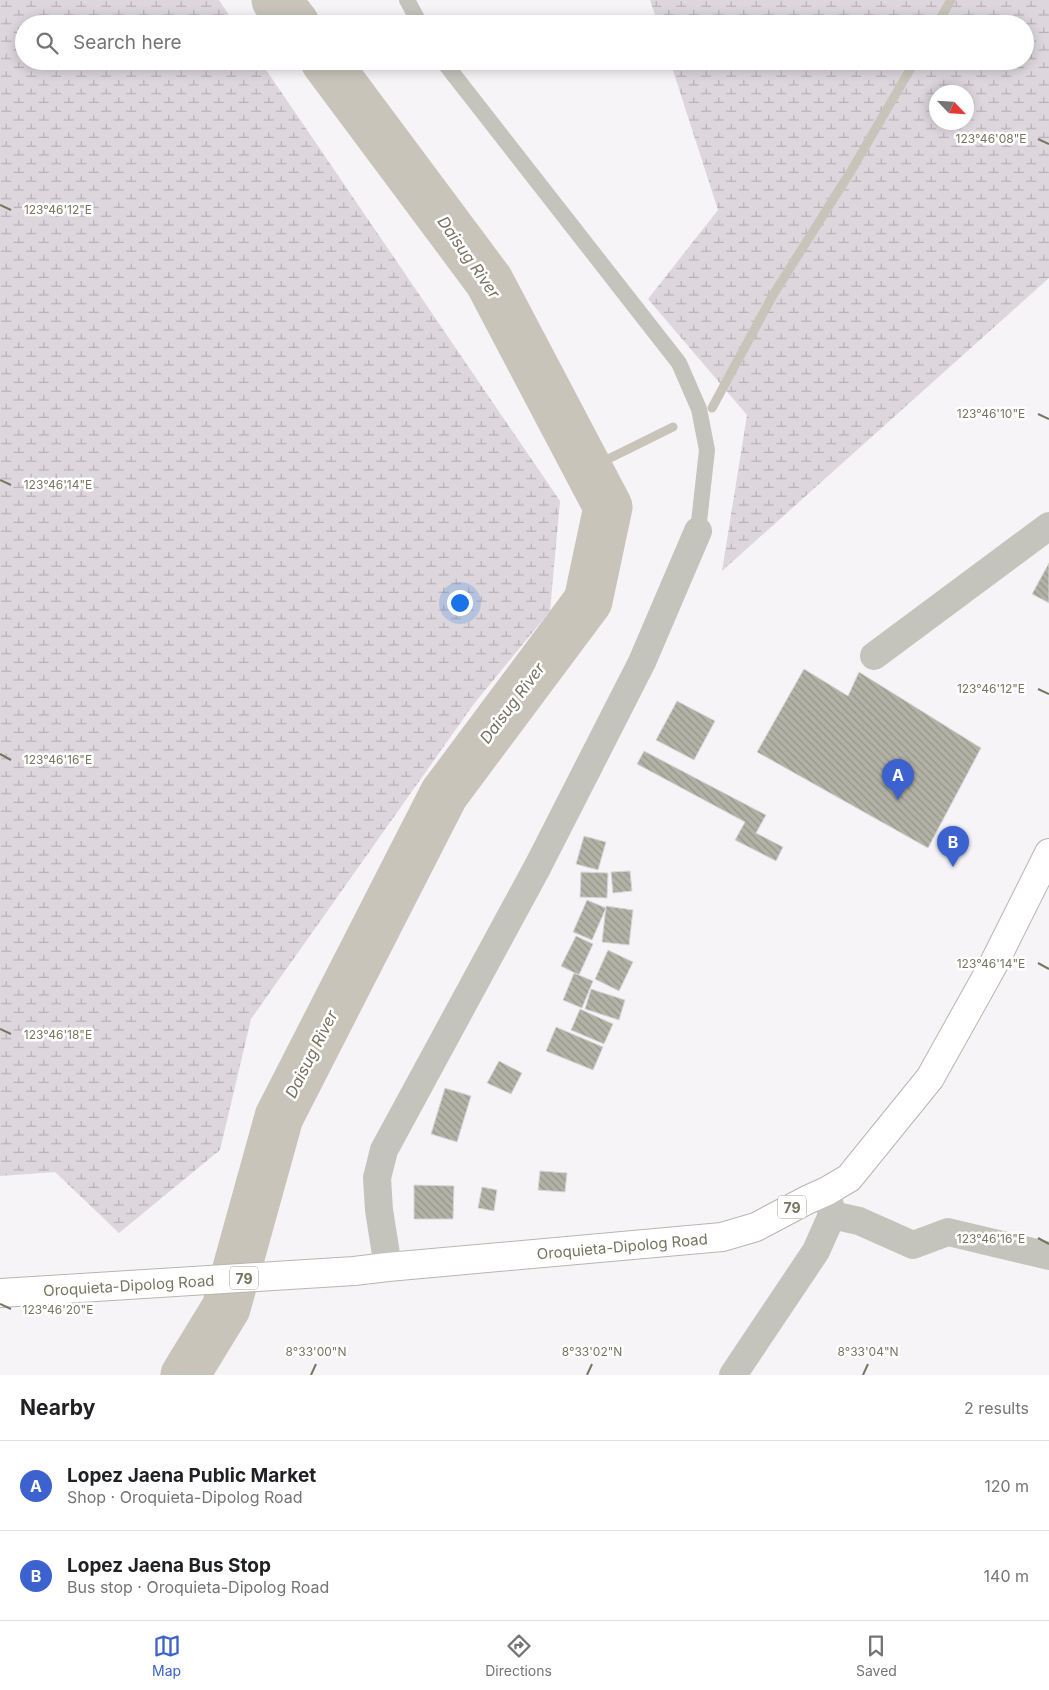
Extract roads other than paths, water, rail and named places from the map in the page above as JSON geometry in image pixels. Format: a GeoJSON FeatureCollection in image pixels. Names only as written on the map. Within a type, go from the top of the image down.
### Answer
{"type":"FeatureCollection","features":[{"type":"Feature","properties":{"kind":"highway","name":"Oroquieta-Dipolog Road"},"geometry":{"type":"LineString","coordinates":[[0,1292],[354,1271],[722,1237],[756,1227],[806,1200],[829,1203],[930,1078],[992,966],[1049,853]]}},
{"type":"Feature","properties":{"kind":"street"},"geometry":{"type":"LineString","coordinates":[[874,656],[1049,526]]}},
{"type":"Feature","properties":{"kind":"street"},"geometry":{"type":"LineString","coordinates":[[388,1267],[379,1210],[377,1178],[384,1150],[538,866],[642,662],[698,531]]}},
{"type":"Feature","properties":{"kind":"street"},"geometry":{"type":"LineString","coordinates":[[733,1375],[816,1251],[829,1203],[859,1221],[913,1245],[948,1232],[1049,1256]]}},
{"type":"Feature","properties":{"kind":"lane"},"geometry":{"type":"LineString","coordinates":[[407,0],[415,15]]}},
{"type":"Feature","properties":{"kind":"lane"},"geometry":{"type":"LineString","coordinates":[[450,70],[680,363],[699,409],[707,450],[698,531]]}},
{"type":"Feature","properties":{"kind":"waterway","name":"Daisug River"},"geometry":{"type":"LineString","coordinates":[[276,0],[288,15]]}},
{"type":"Feature","properties":{"kind":"waterway"},"geometry":{"type":"LineString","coordinates":[[942,15],[951,0]]}},
{"type":"Feature","properties":{"kind":"waterway","name":"Daisug River"},"geometry":{"type":"LineString","coordinates":[[185,1375],[226,1308],[279,1117],[444,794],[588,601],[608,507],[489,281],[332,70]]}},
{"type":"Feature","properties":{"kind":"waterway"},"geometry":{"type":"LineString","coordinates":[[712,408],[773,295],[851,171],[910,70]]}},
{"type":"Feature","properties":{"kind":"waterway"},"geometry":{"type":"LineString","coordinates":[[588,469],[673,427]]}},
{"type":"Feature","properties":{"kind":"place","name":"Lopez Jaena Public Market"},"geometry":{"type":"Point","coordinates":[898,800]}},
{"type":"Feature","properties":{"kind":"place","name":"Lopez Jaena Bus Stop"},"geometry":{"type":"Point","coordinates":[953,867]}}]}
